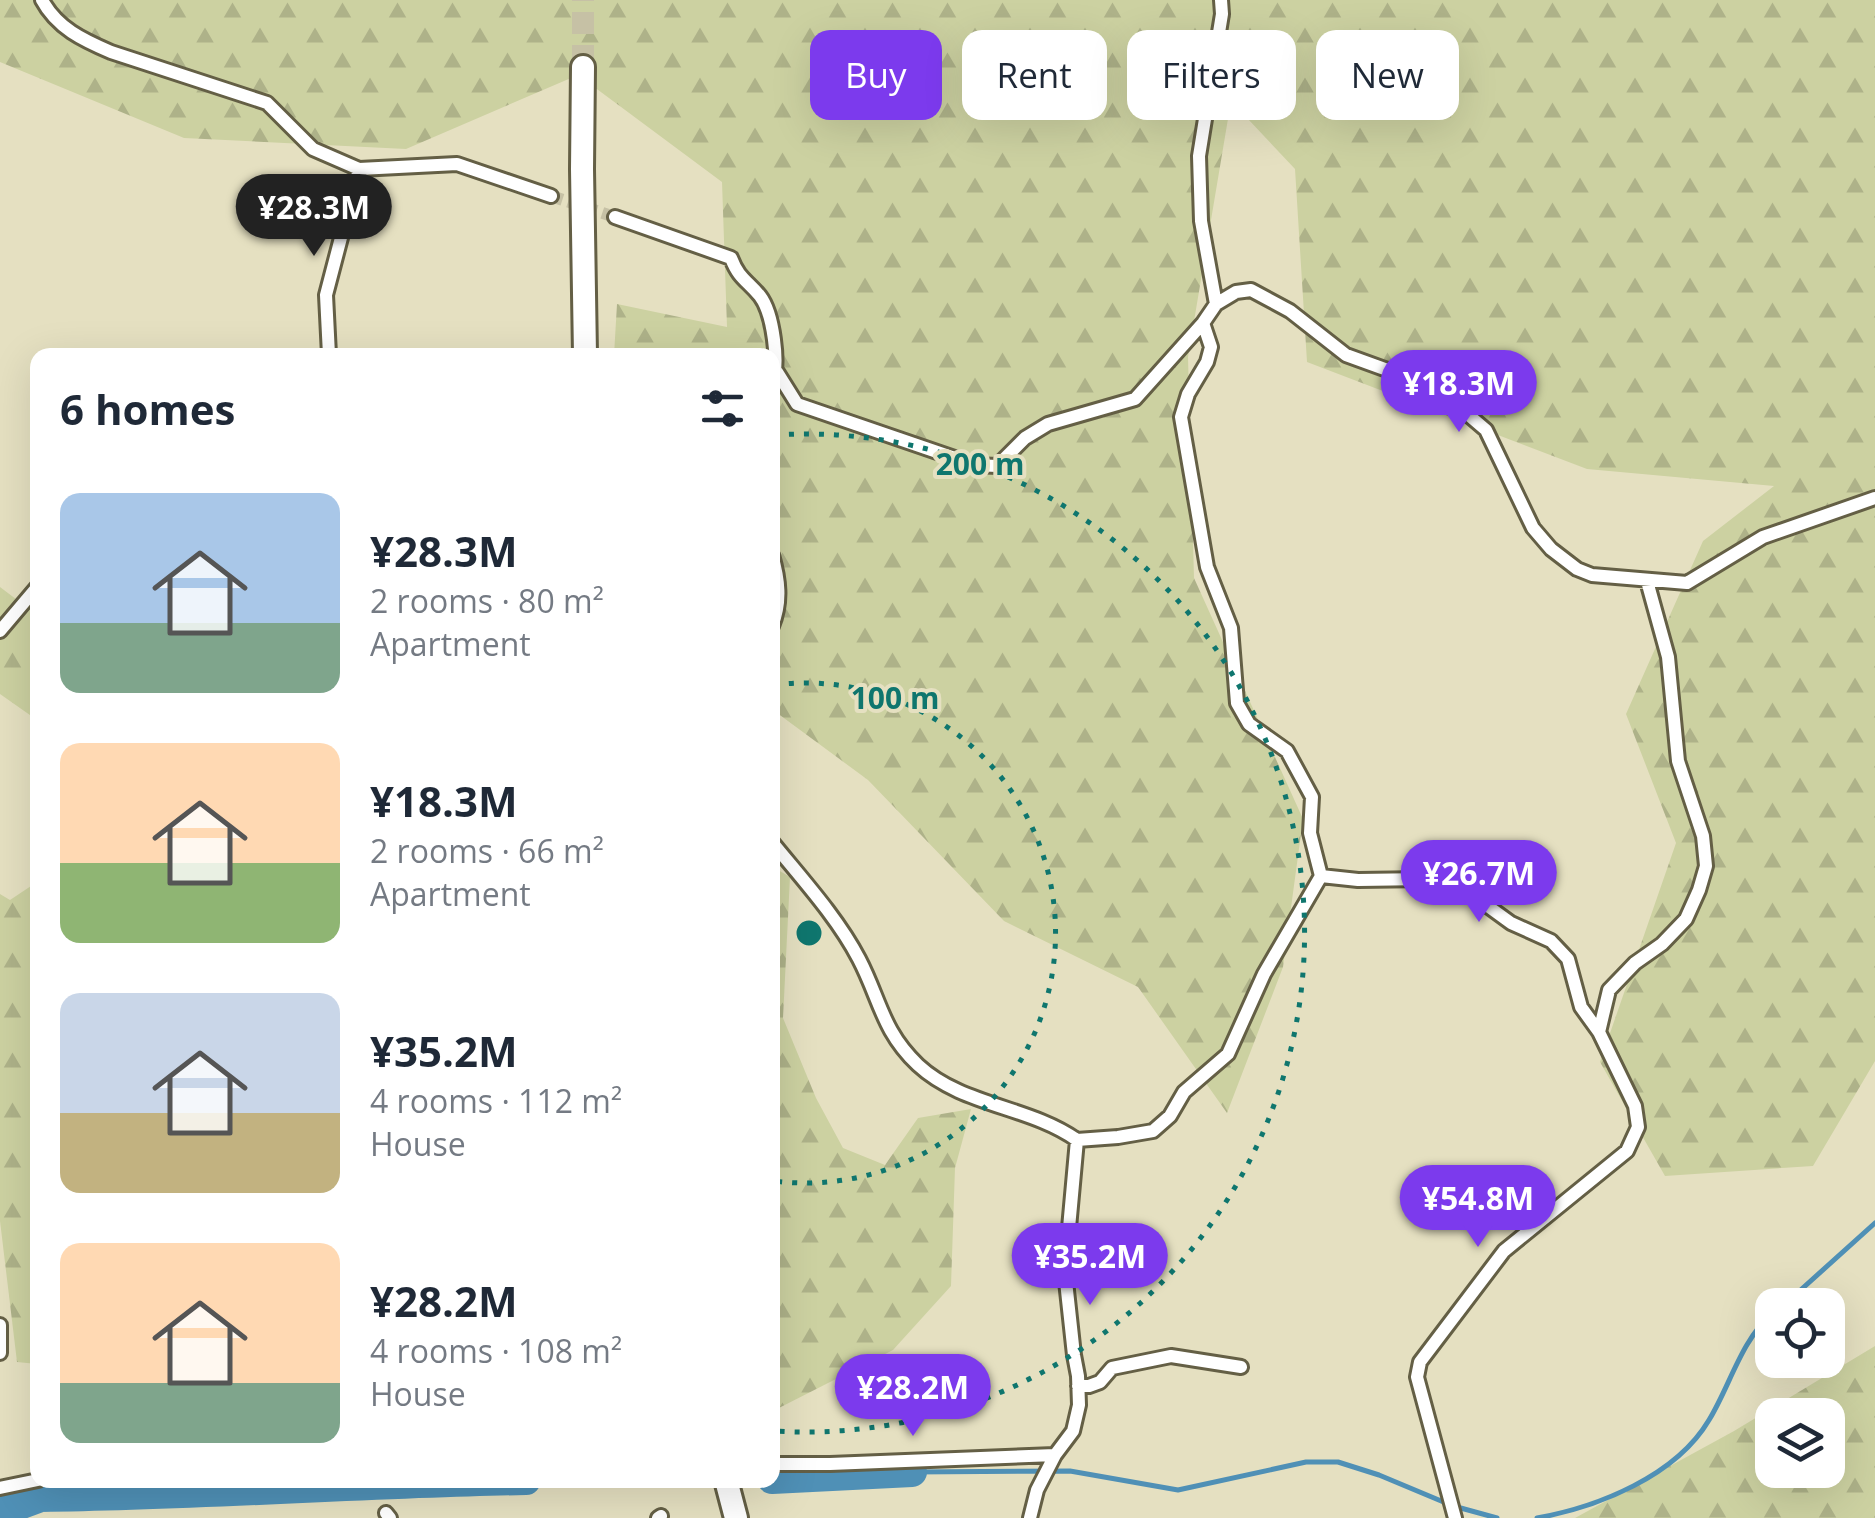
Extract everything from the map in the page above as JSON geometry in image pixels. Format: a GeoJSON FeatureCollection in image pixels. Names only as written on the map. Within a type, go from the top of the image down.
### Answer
{"type":"FeatureCollection","features":[{"type":"Feature","properties":{"kind":"highway"},"geometry":{"type":"LineString","coordinates":[[583,67],[585,348]]}},
{"type":"Feature","properties":{"kind":"highway"},"geometry":{"type":"LineString","coordinates":[[728,1488],[736,1518]]}},
{"type":"Feature","properties":{"kind":"street"},"geometry":{"type":"LineString","coordinates":[[42,0],[50,15],[90,43],[267,103],[313,149],[359,169],[457,164],[551,196]]}},
{"type":"Feature","properties":{"kind":"street"},"geometry":{"type":"LineString","coordinates":[[1216,304],[1202,221],[1198,156],[1222,14],[1221,0]]}},
{"type":"Feature","properties":{"kind":"street"},"geometry":{"type":"LineString","coordinates":[[330,348],[326,294],[359,169]]}},
{"type":"Feature","properties":{"kind":"street"},"geometry":{"type":"LineString","coordinates":[[616,218],[731,258],[737,274],[763,300],[774,348]]}},
{"type":"Feature","properties":{"kind":"street"},"geometry":{"type":"LineString","coordinates":[[780,383],[797,404],[975,465],[997,466],[1025,438],[1048,424],[1135,399],[1216,304],[1236,292],[1251,290],[1290,311],[1346,355],[1437,388],[1486,430],[1533,528],[1551,549],[1592,575],[1687,583],[1763,536],[1875,498]]}},
{"type":"Feature","properties":{"kind":"street"},"geometry":{"type":"LineString","coordinates":[[780,852],[859,958],[890,1032],[919,1066],[957,1090],[1032,1118],[1076,1140],[1118,1137],[1153,1131],[1170,1116],[1184,1092],[1228,1054],[1264,974],[1321,876],[1310,833],[1312,798],[1287,752],[1249,724],[1237,703],[1231,628],[1207,567],[1181,417],[1211,346],[1203,323]]}},
{"type":"Feature","properties":{"kind":"street"},"geometry":{"type":"LineString","coordinates":[[1599,1032],[1609,990],[1686,919],[1706,866],[1703,836],[1678,761],[1668,657],[1647,581]]}},
{"type":"Feature","properties":{"kind":"street"},"geometry":{"type":"LineString","coordinates":[[0,632],[30,596]]}},
{"type":"Feature","properties":{"kind":"street"},"geometry":{"type":"LineString","coordinates":[[1321,876],[1456,883],[1512,923],[1551,941],[1568,959],[1581,1007],[1599,1032],[1636,1106],[1638,1126],[1627,1151],[1504,1251],[1420,1362],[1417,1377],[1456,1518]]}},
{"type":"Feature","properties":{"kind":"street"},"geometry":{"type":"LineString","coordinates":[[1030,1518],[1037,1490],[1072,1431],[1078,1405],[1065,1272],[1076,1140]]}},
{"type":"Feature","properties":{"kind":"street"},"geometry":{"type":"LineString","coordinates":[[0,1325],[0,1353]]}},
{"type":"Feature","properties":{"kind":"street"},"geometry":{"type":"LineString","coordinates":[[1078,1386],[1100,1382],[1112,1368],[1171,1356],[1241,1367]]}},
{"type":"Feature","properties":{"kind":"street"},"geometry":{"type":"LineString","coordinates":[[780,1464],[1054,1457]]}},
{"type":"Feature","properties":{"kind":"street"},"geometry":{"type":"LineString","coordinates":[[0,1488],[30,1482]]}},
{"type":"Feature","properties":{"kind":"green space"},"geometry":{"type":"Polygon","coordinates":[[[0,0],[1875,0],[1875,1061],[1813,1166],[1665,1176],[1600,1062],[1676,843],[1626,714],[1703,541],[1774,486],[1587,469],[1307,362],[1295,169],[1249,120],[1296,120],[1296,30],[1127,30],[1127,120],[1228,120],[1188,357],[1194,578],[1303,819],[1283,967],[1227,1113],[1138,987],[1004,921],[868,780],[780,715],[780,348],[614,348],[617,304],[727,327],[722,182],[578,75],[406,149],[184,138],[0,62],[0,0]]]}},
{"type":"Feature","properties":{"kind":"green space"},"geometry":{"type":"Polygon","coordinates":[[[0,587],[30,610],[30,715],[0,694],[0,587]]]}},
{"type":"Feature","properties":{"kind":"green space"},"geometry":{"type":"Polygon","coordinates":[[[780,871],[790,877],[783,1018],[816,1098],[843,1148],[885,1165],[918,1118],[971,1109],[955,1168],[951,1286],[893,1350],[780,1407],[780,871]]]}},
{"type":"Feature","properties":{"kind":"green space"},"geometry":{"type":"Polygon","coordinates":[[[30,887],[30,1363],[17,1362],[0,1221],[0,894],[10,900],[30,887]]]}},
{"type":"Feature","properties":{"kind":"green space"},"geometry":{"type":"Polygon","coordinates":[[[1875,1346],[1875,1518],[1575,1518],[1755,1418],[1755,1488],[1845,1488],[1845,1398],[1789,1398],[1822,1378],[1845,1378],[1845,1364],[1875,1346]]]}},
{"type":"Feature","properties":{"kind":"waterway"},"geometry":{"type":"LineString","coordinates":[[1803,1288],[1875,1223]]}},
{"type":"Feature","properties":{"kind":"waterway"},"geometry":{"type":"LineString","coordinates":[[1537,1518],[1610,1497],[1677,1457],[1709,1420],[1755,1333]]}},
{"type":"Feature","properties":{"kind":"waterway"},"geometry":{"type":"LineString","coordinates":[[912,1472],[1070,1471],[1178,1490],[1306,1462],[1338,1462],[1446,1503]]}},
{"type":"Feature","properties":{"kind":"waterway"},"geometry":{"type":"LineString","coordinates":[[780,1479],[912,1472]]}},
{"type":"Feature","properties":{"kind":"waterway"},"geometry":{"type":"LineString","coordinates":[[0,1512],[41,1497],[308,1488]]}},
{"type":"Feature","properties":{"kind":"waterway"},"geometry":{"type":"LineString","coordinates":[[1457,1507],[1497,1518]]}},
{"type":"Feature","properties":{"kind":"tunnel"},"geometry":{"type":"LineString","coordinates":[[583,0],[583,67]]}},
{"type":"Feature","properties":{"kind":"tunnel"},"geometry":{"type":"LineString","coordinates":[[551,196],[615,217]]}}]}
